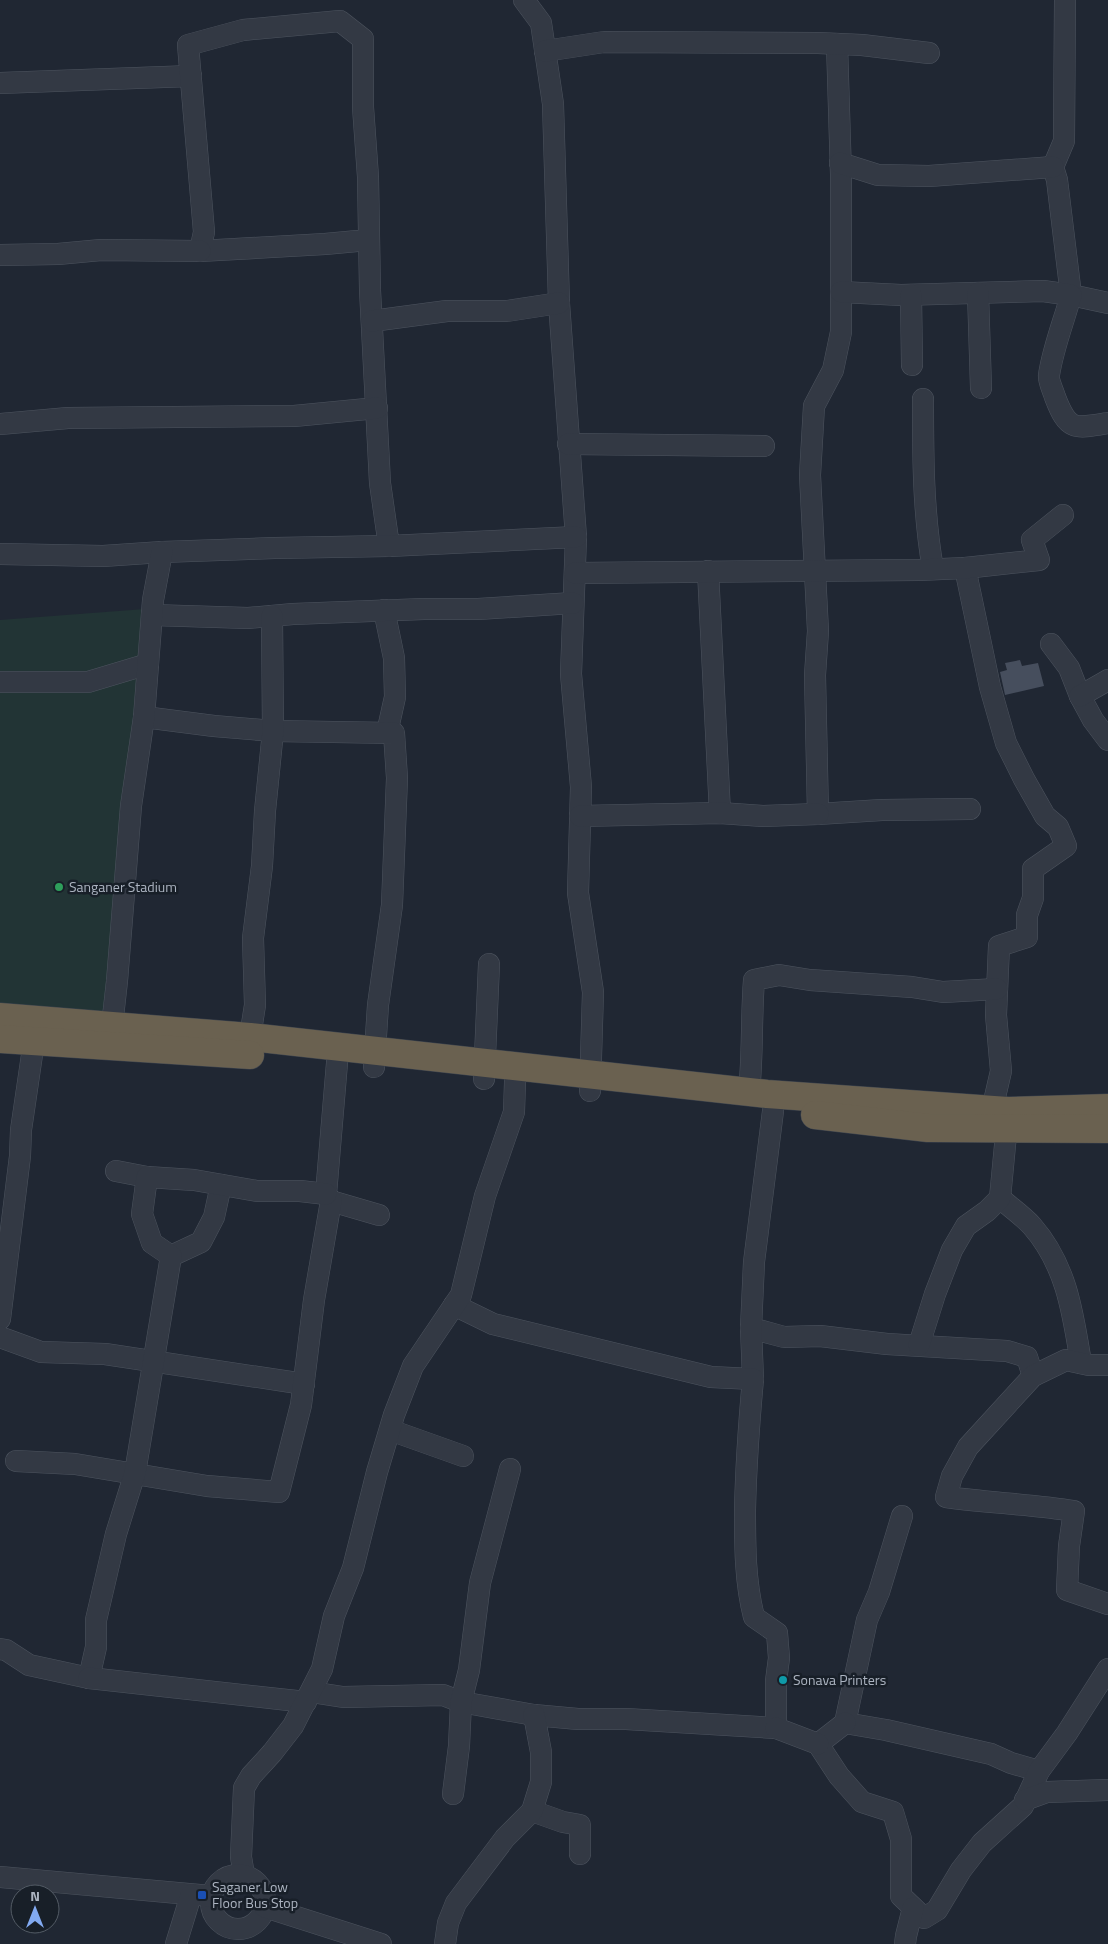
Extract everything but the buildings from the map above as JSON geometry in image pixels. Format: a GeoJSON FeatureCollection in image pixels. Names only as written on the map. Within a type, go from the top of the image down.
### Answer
{"type":"FeatureCollection","features":[{"type":"Feature","properties":{"kind":"highway"},"geometry":{"type":"LineString","coordinates":[[0,1017],[250,1036],[375,1058],[516,1074],[590,1082],[749,1092],[1002,1121],[1108,1129]]}},
{"type":"Feature","properties":{"kind":"highway"},"geometry":{"type":"LineString","coordinates":[[0,1039],[275,1056],[337,1063],[375,1058]]}},
{"type":"Feature","properties":{"kind":"highway"},"geometry":{"type":"LineString","coordinates":[[590,1082],[773,1111],[928,1128],[1002,1121]]}},
{"type":"Feature","properties":{"kind":"highway"},"geometry":{"type":"LineString","coordinates":[[1002,1121],[1008,1111],[1108,1108]]}},
{"type":"Feature","properties":{"kind":"street"},"geometry":{"type":"LineString","coordinates":[[525,0],[541,23],[553,104],[559,303],[576,537],[571,674],[581,788],[578,893],[593,992],[590,1082]]}},
{"type":"Feature","properties":{"kind":"street"},"geometry":{"type":"LineString","coordinates":[[1066,0],[1064,141],[1053,167],[1057,180],[1071,296],[1048,377],[1062,416],[1068,422],[1076,427],[1108,423]]}},
{"type":"Feature","properties":{"kind":"street"},"geometry":{"type":"LineString","coordinates":[[200,251],[204,232],[188,45],[243,30],[340,21],[363,39],[363,107],[368,177],[368,240],[380,483],[389,546]]}},
{"type":"Feature","properties":{"kind":"street"},"geometry":{"type":"LineString","coordinates":[[545,51],[604,42],[837,44],[929,52]]}},
{"type":"Feature","properties":{"kind":"street"},"geometry":{"type":"LineString","coordinates":[[818,814],[815,675],[818,631],[810,475],[814,406],[833,370],[841,332],[837,44]]}},
{"type":"Feature","properties":{"kind":"street"},"geometry":{"type":"LineString","coordinates":[[0,83],[191,76]]}},
{"type":"Feature","properties":{"kind":"street"},"geometry":{"type":"LineString","coordinates":[[840,163],[878,175],[947,175],[1053,167]]}},
{"type":"Feature","properties":{"kind":"street"},"geometry":{"type":"LineString","coordinates":[[0,255],[58,254],[101,250],[200,251],[368,240]]}},
{"type":"Feature","properties":{"kind":"street"},"geometry":{"type":"LineString","coordinates":[[841,292],[911,295],[1043,291],[1108,303]]}},
{"type":"Feature","properties":{"kind":"street"},"geometry":{"type":"LineString","coordinates":[[978,293],[980,388]]}},
{"type":"Feature","properties":{"kind":"street"},"geometry":{"type":"LineString","coordinates":[[911,295],[912,365]]}},
{"type":"Feature","properties":{"kind":"street"},"geometry":{"type":"LineString","coordinates":[[372,321],[447,311],[507,311],[559,303]]}},
{"type":"Feature","properties":{"kind":"street"},"geometry":{"type":"LineString","coordinates":[[922,399],[923,493],[933,569]]}},
{"type":"Feature","properties":{"kind":"street"},"geometry":{"type":"LineString","coordinates":[[0,424],[68,418],[294,416],[377,408]]}},
{"type":"Feature","properties":{"kind":"street"},"geometry":{"type":"LineString","coordinates":[[568,444],[764,446]]}},
{"type":"Feature","properties":{"kind":"street"},"geometry":{"type":"LineString","coordinates":[[575,573],[933,569],[965,568],[1039,560],[1032,540],[1063,515]]}},
{"type":"Feature","properties":{"kind":"street"},"geometry":{"type":"LineString","coordinates":[[0,554],[103,556],[162,552],[389,546],[576,537]]}},
{"type":"Feature","properties":{"kind":"street"},"geometry":{"type":"LineString","coordinates":[[112,1026],[132,806],[144,717],[152,615],[162,552]]}},
{"type":"Feature","properties":{"kind":"street"},"geometry":{"type":"LineString","coordinates":[[919,1345],[935,1294],[952,1250],[966,1226],[987,1211],[1000,1198],[1002,1121],[996,1015],[999,946],[1028,937],[1028,916],[1033,898],[1033,869],[1066,846],[1058,827],[1046,816],[1024,779],[1006,743],[990,687],[965,568]]}},
{"type":"Feature","properties":{"kind":"street"},"geometry":{"type":"LineString","coordinates":[[708,572],[720,813]]}},
{"type":"Feature","properties":{"kind":"street"},"geometry":{"type":"LineString","coordinates":[[152,615],[248,618],[384,610],[478,609],[573,603]]}},
{"type":"Feature","properties":{"kind":"street"},"geometry":{"type":"LineString","coordinates":[[384,610],[394,658],[395,697],[387,733]]}},
{"type":"Feature","properties":{"kind":"street"},"geometry":{"type":"LineString","coordinates":[[250,1036],[255,1005],[254,938],[273,730],[272,616]]}},
{"type":"Feature","properties":{"kind":"street"},"geometry":{"type":"LineString","coordinates":[[1051,644],[1069,668],[1080,696],[1093,720],[1108,740]]}},
{"type":"Feature","properties":{"kind":"street"},"geometry":{"type":"LineString","coordinates":[[0,682],[88,682],[148,664]]}},
{"type":"Feature","properties":{"kind":"street"},"geometry":{"type":"LineString","coordinates":[[1080,696],[1108,680]]}},
{"type":"Feature","properties":{"kind":"street"},"geometry":{"type":"LineString","coordinates":[[144,717],[214,726],[273,730],[394,733],[396,797],[392,905],[378,1005],[375,1058]]}},
{"type":"Feature","properties":{"kind":"street"},"geometry":{"type":"LineString","coordinates":[[580,816],[720,813],[763,816],[882,810],[970,809]]}},
{"type":"Feature","properties":{"kind":"street"},"geometry":{"type":"LineString","coordinates":[[484,1070],[488,964]]}},
{"type":"Feature","properties":{"kind":"street"},"geometry":{"type":"LineString","coordinates":[[749,1092],[754,980],[779,976],[912,987],[943,992],[997,989]]}},
{"type":"Feature","properties":{"kind":"street"},"geometry":{"type":"LineString","coordinates":[[0,1319],[20,1156],[21,1130],[34,1041]]}},
{"type":"Feature","properties":{"kind":"street"},"geometry":{"type":"LineString","coordinates":[[16,1461],[75,1464],[206,1486],[279,1492],[301,1405],[304,1384],[328,1198],[337,1063]]}},
{"type":"Feature","properties":{"kind":"street"},"geometry":{"type":"LineString","coordinates":[[244,1875],[241,1857],[244,1788],[293,1726],[322,1669],[334,1616],[353,1568],[390,1430],[413,1366],[461,1295],[484,1196],[514,1112],[516,1074]]}},
{"type":"Feature","properties":{"kind":"street"},"geometry":{"type":"LineString","coordinates":[[773,1111],[754,1262],[751,1328],[753,1379],[747,1444],[744,1550],[754,1617],[777,1632],[779,1658],[776,1681],[776,1728]]}},
{"type":"Feature","properties":{"kind":"street"},"geometry":{"type":"LineString","coordinates":[[116,1171],[146,1177],[194,1180],[257,1191],[300,1191],[379,1215]]}},
{"type":"Feature","properties":{"kind":"street"},"geometry":{"type":"LineString","coordinates":[[146,1177],[142,1214],[152,1243],[170,1256]]}},
{"type":"Feature","properties":{"kind":"street"},"geometry":{"type":"LineString","coordinates":[[170,1256],[201,1242],[214,1217],[221,1185]]}},
{"type":"Feature","properties":{"kind":"street"},"geometry":{"type":"LineString","coordinates":[[1000,1198],[1032,1226],[1059,1266],[1072,1309],[1081,1363]]}},
{"type":"Feature","properties":{"kind":"street"},"geometry":{"type":"LineString","coordinates":[[88,1678],[96,1647],[96,1620],[114,1544],[136,1473],[170,1256]]}},
{"type":"Feature","properties":{"kind":"street"},"geometry":{"type":"LineString","coordinates":[[454,1305],[494,1324],[712,1377],[753,1379]]}},
{"type":"Feature","properties":{"kind":"street"},"geometry":{"type":"LineString","coordinates":[[751,1328],[784,1337],[820,1336],[1007,1351],[1027,1357],[1033,1376]]}},
{"type":"Feature","properties":{"kind":"street"},"geometry":{"type":"LineString","coordinates":[[0,1338],[41,1352],[105,1354],[304,1384]]}},
{"type":"Feature","properties":{"kind":"street"},"geometry":{"type":"LineString","coordinates":[[1108,1364],[1089,1365],[1066,1360],[1033,1376],[968,1447],[952,1476],[946,1498],[975,1502],[1046,1506],[1074,1511],[1069,1546],[1068,1590],[1108,1604]]}},
{"type":"Feature","properties":{"kind":"street"},"geometry":{"type":"LineString","coordinates":[[390,1430],[463,1456]]}},
{"type":"Feature","properties":{"kind":"street"},"geometry":{"type":"LineString","coordinates":[[453,1794],[459,1746],[461,1702],[471,1654],[480,1583],[510,1469]]}},
{"type":"Feature","properties":{"kind":"street"},"geometry":{"type":"LineString","coordinates":[[818,1744],[845,1723],[867,1620],[879,1592],[902,1516]]}},
{"type":"Feature","properties":{"kind":"street"},"geometry":{"type":"LineString","coordinates":[[0,1649],[6,1650],[29,1665],[88,1678],[308,1697],[443,1695],[461,1702],[534,1715],[578,1719],[626,1719],[776,1728],[818,1744],[839,1776],[862,1802],[893,1812],[901,1839],[901,1896],[924,1918],[937,1910],[960,1870],[982,1843],[1022,1806],[1039,1771],[1067,1733],[1108,1669]]}},
{"type":"Feature","properties":{"kind":"street"},"geometry":{"type":"LineString","coordinates":[[445,1944],[448,1923],[456,1903],[505,1838],[532,1811],[541,1782],[541,1752],[534,1715]]}},
{"type":"Feature","properties":{"kind":"street"},"geometry":{"type":"LineString","coordinates":[[845,1723],[886,1730],[991,1754],[1011,1763],[1039,1771]]}},
{"type":"Feature","properties":{"kind":"street"},"geometry":{"type":"LineString","coordinates":[[1026,1800],[1047,1792],[1108,1790]]}},
{"type":"Feature","properties":{"kind":"street"},"geometry":{"type":"LineString","coordinates":[[532,1811],[563,1822],[580,1825],[580,1854]]}},
{"type":"Feature","properties":{"kind":"street"},"geometry":{"type":"LineString","coordinates":[[0,1878],[201,1895],[211,1907],[216,1917],[223,1924],[233,1928],[241,1936],[261,1917],[265,1907],[265,1896],[261,1886],[254,1879],[244,1875],[233,1875],[223,1879],[216,1886],[201,1895],[176,1944]]}},
{"type":"Feature","properties":{"kind":"street"},"geometry":{"type":"LineString","coordinates":[[265,1907],[381,1944]]}},
{"type":"Feature","properties":{"kind":"street"},"geometry":{"type":"LineString","coordinates":[[905,1944],[913,1908]]}},
{"type":"Feature","properties":{"kind":"shaded area","name":"Sanganer Stadium"},"geometry":{"type":"Polygon","coordinates":[[[145,609],[106,1013],[0,1003],[0,620],[145,609]]]}},
{"type":"Feature","properties":{"kind":"place","name":"Sanganer Stadium"},"geometry":{"type":"Point","coordinates":[59,887]}},
{"type":"Feature","properties":{"kind":"place","name":"Sonava Printers"},"geometry":{"type":"Point","coordinates":[783,1680]}},
{"type":"Feature","properties":{"kind":"place","name":"Saganer Low Floor Bus Stop"},"geometry":{"type":"Point","coordinates":[202,1895]}}]}
